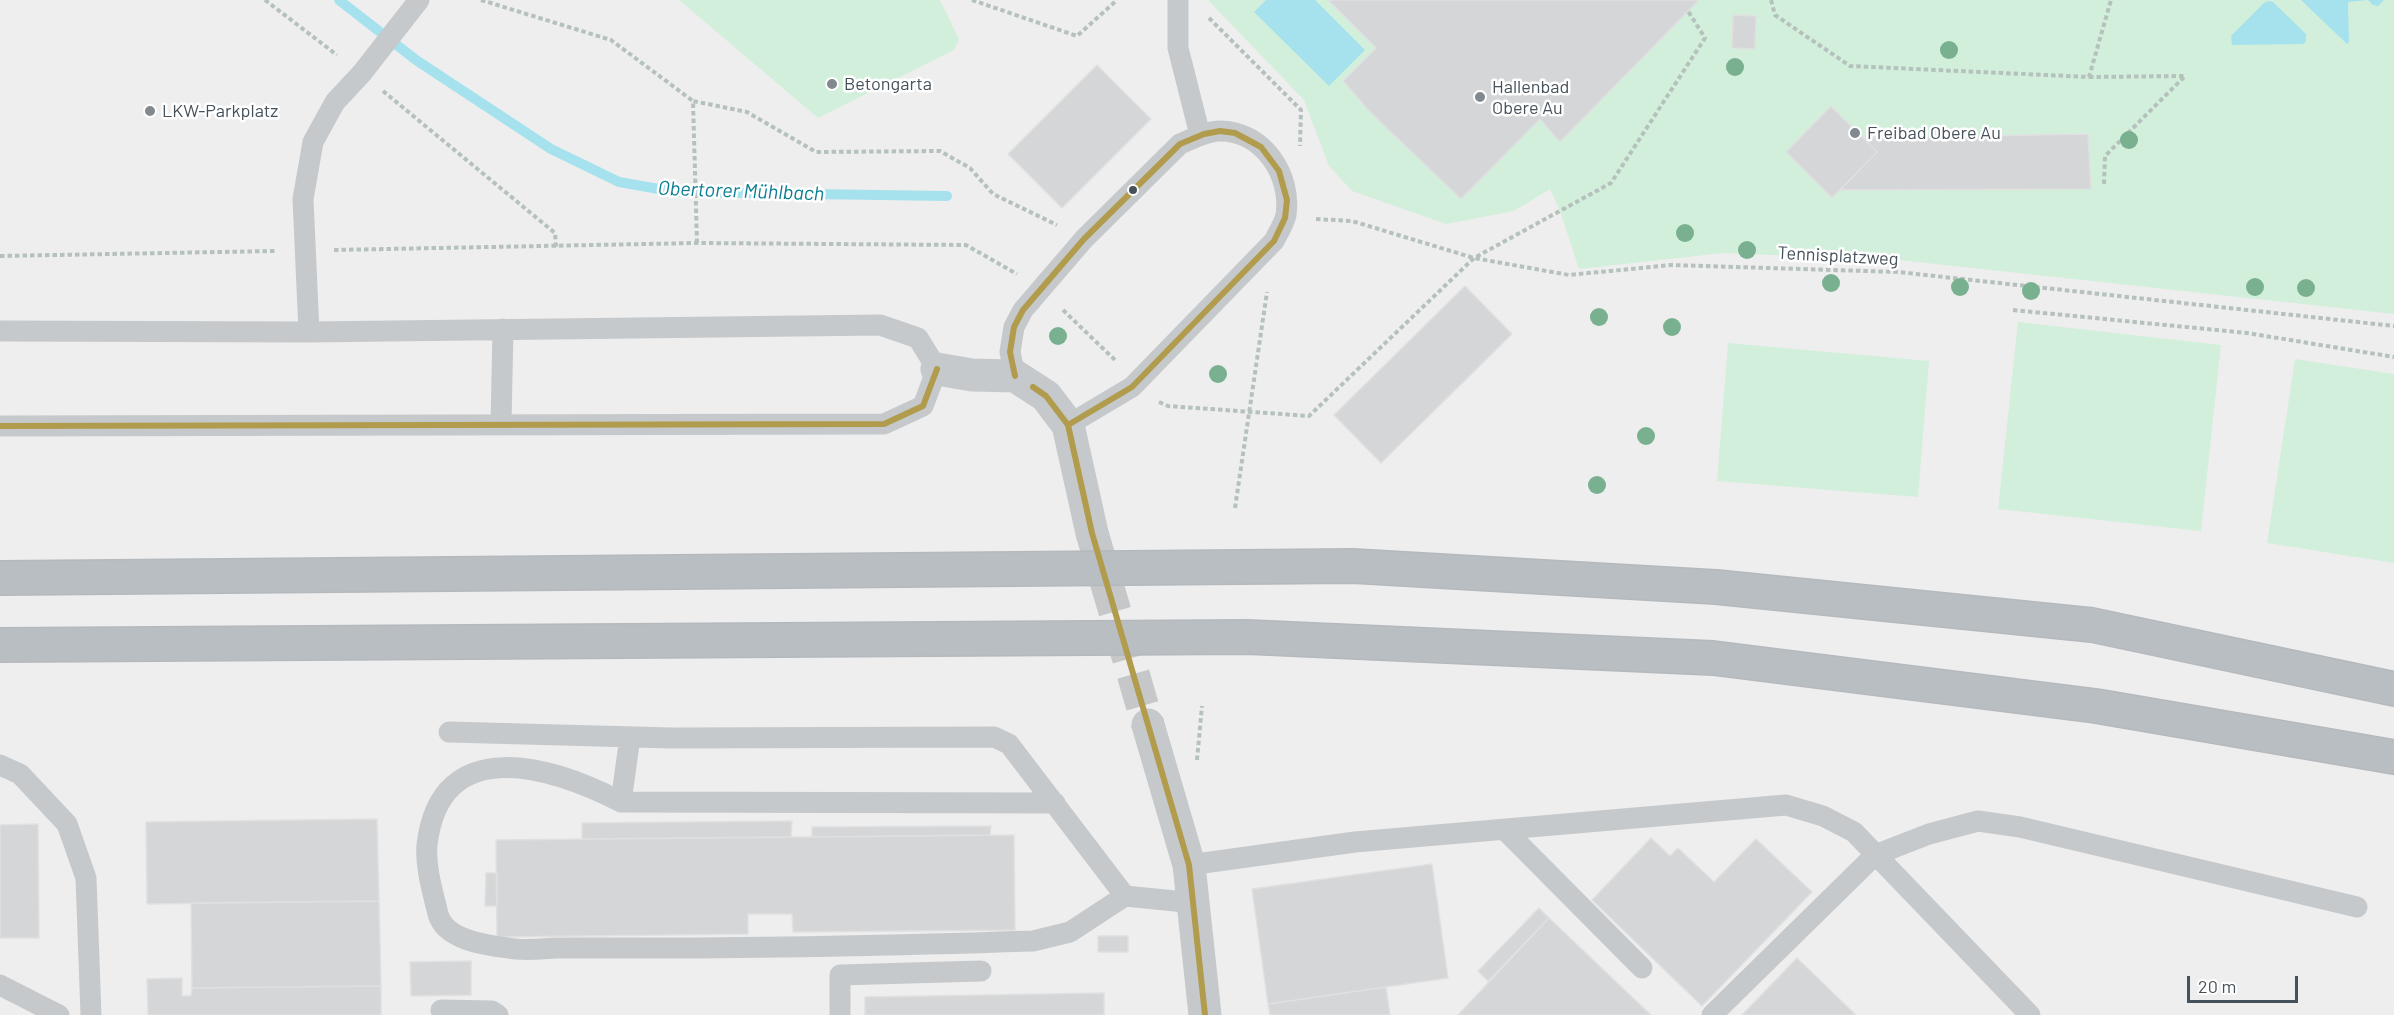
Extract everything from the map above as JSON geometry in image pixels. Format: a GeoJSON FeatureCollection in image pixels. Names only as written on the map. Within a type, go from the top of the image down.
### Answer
{"type":"FeatureCollection","features":[{"type":"Feature","properties":{"kind":"highway"},"geometry":{"type":"LineString","coordinates":[[0,578],[1353,566],[1716,587],[2092,625],[2394,689]]}},
{"type":"Feature","properties":{"kind":"highway"},"geometry":{"type":"LineString","coordinates":[[0,645],[1247,637],[1713,658],[2096,706],[2394,757]]}},
{"type":"Feature","properties":{"kind":"street"},"geometry":{"type":"LineString","coordinates":[[937,369],[972,375],[1015,376],[1046,396],[1068,425],[1092,532]]}},
{"type":"Feature","properties":{"kind":"street"},"geometry":{"type":"LineString","coordinates":[[1148,725],[1189,865],[1195,903],[1205,1015]]}},
{"type":"Feature","properties":{"kind":"lane"},"geometry":{"type":"LineString","coordinates":[[1178,0],[1178,48],[1200,135]]}},
{"type":"Feature","properties":{"kind":"lane"},"geometry":{"type":"LineString","coordinates":[[309,332],[303,199],[313,142],[335,102],[366,68],[417,2]]}},
{"type":"Feature","properties":{"kind":"lane"},"geometry":{"type":"LineString","coordinates":[[1015,376],[1010,352],[1014,327],[1042,288],[1084,239],[1180,144],[1200,135],[1220,131],[1244,136],[1267,152],[1281,174],[1287,195],[1285,218],[1274,241],[1132,387],[1068,425]]}},
{"type":"Feature","properties":{"kind":"lane"},"geometry":{"type":"LineString","coordinates":[[0,331],[309,332],[880,325],[918,338],[937,369],[923,406],[884,424],[0,426]]}},
{"type":"Feature","properties":{"kind":"lane"},"geometry":{"type":"LineString","coordinates":[[501,425],[503,329]]}},
{"type":"Feature","properties":{"kind":"lane"},"geometry":{"type":"LineString","coordinates":[[449,732],[630,737],[994,737],[1009,744],[1125,896]]}},
{"type":"Feature","properties":{"kind":"lane"},"geometry":{"type":"LineString","coordinates":[[621,802],[630,737]]}},
{"type":"Feature","properties":{"kind":"lane"},"geometry":{"type":"LineString","coordinates":[[0,765],[20,774],[67,824],[86,878],[91,1015]]}},
{"type":"Feature","properties":{"kind":"lane"},"geometry":{"type":"LineString","coordinates":[[1055,803],[621,802],[585,783],[507,766],[472,773],[452,784],[435,814],[427,846],[430,879],[440,922],[454,935],[510,949],[699,948],[1033,940],[1070,932],[1125,896],[1195,903]]}},
{"type":"Feature","properties":{"kind":"lane"},"geometry":{"type":"LineString","coordinates":[[1189,865],[1355,842],[1786,805],[1823,816],[1854,832],[2030,1015]]}},
{"type":"Feature","properties":{"kind":"lane"},"geometry":{"type":"LineString","coordinates":[[1713,1015],[1875,855],[1929,834],[1977,821],[2020,826],[2357,907]]}},
{"type":"Feature","properties":{"kind":"lane"},"geometry":{"type":"LineString","coordinates":[[1505,830],[1642,968]]}},
{"type":"Feature","properties":{"kind":"lane"},"geometry":{"type":"LineString","coordinates":[[840,1015],[840,975],[981,971]]}},
{"type":"Feature","properties":{"kind":"lane"},"geometry":{"type":"LineString","coordinates":[[0,985],[59,1015]]}},
{"type":"Feature","properties":{"kind":"lane"},"geometry":{"type":"LineString","coordinates":[[441,1010],[492,1011],[498,1015]]}},
{"type":"Feature","properties":{"kind":"path"},"geometry":{"type":"LineString","coordinates":[[265,0],[366,68],[555,233],[556,247]]}},
{"type":"Feature","properties":{"kind":"path"},"geometry":{"type":"LineString","coordinates":[[481,0],[611,40],[693,100],[747,111],[816,152],[940,151],[970,168],[993,194],[1084,239]]}},
{"type":"Feature","properties":{"kind":"path"},"geometry":{"type":"LineString","coordinates":[[972,0],[1077,36],[1117,0]]}},
{"type":"Feature","properties":{"kind":"path"},"geometry":{"type":"LineString","coordinates":[[1771,0],[1775,15],[1850,66],[2089,77],[2185,76],[2105,156],[2104,185]]}},
{"type":"Feature","properties":{"kind":"path"},"geometry":{"type":"LineString","coordinates":[[2089,77],[2110,0]]}},
{"type":"Feature","properties":{"kind":"path"},"geometry":{"type":"LineString","coordinates":[[0,256],[697,243],[966,245],[1042,288],[1120,364],[1132,387],[1168,406],[1309,416],[1474,258],[1611,183],[1705,38],[1688,11]]}},
{"type":"Feature","properties":{"kind":"path"},"geometry":{"type":"LineString","coordinates":[[1208,17],[1301,110],[1300,147],[1281,174]]}},
{"type":"Feature","properties":{"kind":"path"},"geometry":{"type":"LineString","coordinates":[[693,100],[697,243]]}},
{"type":"Feature","properties":{"kind":"path","name":"Tennisplatzweg"},"geometry":{"type":"LineString","coordinates":[[1285,218],[1352,221],[1474,258],[1569,275],[1671,265],[1898,272],[2394,326]]}},
{"type":"Feature","properties":{"kind":"path"},"geometry":{"type":"LineString","coordinates":[[1234,508],[1274,241]]}},
{"type":"Feature","properties":{"kind":"path"},"geometry":{"type":"LineString","coordinates":[[2013,310],[2247,333],[2394,357]]}},
{"type":"Feature","properties":{"kind":"path"},"geometry":{"type":"LineString","coordinates":[[1196,772],[1202,706]]}},
{"type":"Feature","properties":{"kind":"green space","name":"Betongarta"},"geometry":{"type":"Polygon","coordinates":[[[679,0],[940,0],[959,39],[954,50],[818,118],[679,0]]]}},
{"type":"Feature","properties":{"kind":"green space","name":"Freibad Obere Au"},"geometry":{"type":"Polygon","coordinates":[[[1208,0],[2394,0],[2394,314],[1899,260],[1723,253],[1579,269],[1560,211],[1550,189],[1514,211],[1446,224],[1352,191],[1329,166],[1304,100],[1208,0]]]}},
{"type":"Feature","properties":{"kind":"green space"},"geometry":{"type":"Polygon","coordinates":[[[2018,322],[2221,345],[2201,531],[1998,509],[2018,322]]]}},
{"type":"Feature","properties":{"kind":"green space"},"geometry":{"type":"Polygon","coordinates":[[[1728,343],[1929,361],[1918,497],[1717,481],[1728,343]]]}},
{"type":"Feature","properties":{"kind":"green space"},"geometry":{"type":"Polygon","coordinates":[[[2295,359],[2394,374],[2394,563],[2267,543],[2295,359]]]}},
{"type":"Feature","properties":{"kind":"water"},"geometry":{"type":"Polygon","coordinates":[[[1266,0],[1315,0],[1365,50],[1329,86],[1254,12],[1266,0]]]}},
{"type":"Feature","properties":{"kind":"water"},"geometry":{"type":"Polygon","coordinates":[[[2301,0],[2368,0],[2348,2],[2349,42],[2347,44],[2301,0]]]}},
{"type":"Feature","properties":{"kind":"water"},"geometry":{"type":"Polygon","coordinates":[[[2368,0],[2384,0],[2378,6],[2368,0]]]}},
{"type":"Feature","properties":{"kind":"water"},"geometry":{"type":"Polygon","coordinates":[[[2273,2],[2306,34],[2306,41],[2303,44],[2232,45],[2231,36],[2264,3],[2273,2]]]}},
{"type":"Feature","properties":{"kind":"building","name":"Hallenbad Obere Au"},"geometry":{"type":"Polygon","coordinates":[[[1328,0],[1699,0],[1560,142],[1540,119],[1461,199],[1371,113],[1343,81],[1376,48],[1328,0]]]}},
{"type":"Feature","properties":{"kind":"building"},"geometry":{"type":"Polygon","coordinates":[[[1733,15],[1756,16],[1755,49],[1732,48],[1733,15]]]}},
{"type":"Feature","properties":{"kind":"building"},"geometry":{"type":"Polygon","coordinates":[[[1097,65],[1151,119],[1062,208],[1008,154],[1097,65]]]}},
{"type":"Feature","properties":{"kind":"building"},"geometry":{"type":"Polygon","coordinates":[[[1831,106],[1877,152],[1832,198],[1786,152],[1831,106]]]}},
{"type":"Feature","properties":{"kind":"building"},"geometry":{"type":"Polygon","coordinates":[[[2088,134],[2091,189],[1840,190],[1877,152],[1863,138],[2088,134]]]}},
{"type":"Feature","properties":{"kind":"building"},"geometry":{"type":"Polygon","coordinates":[[[1465,286],[1512,334],[1381,463],[1334,415],[1465,286]]]}},
{"type":"Feature","properties":{"kind":"building"},"geometry":{"type":"Polygon","coordinates":[[[377,819],[379,901],[147,904],[146,822],[377,819]]]}},
{"type":"Feature","properties":{"kind":"building"},"geometry":{"type":"Polygon","coordinates":[[[792,821],[791,837],[582,839],[582,823],[792,821]]]}},
{"type":"Feature","properties":{"kind":"building"},"geometry":{"type":"Polygon","coordinates":[[[38,824],[39,938],[0,938],[0,825],[38,824]]]}},
{"type":"Feature","properties":{"kind":"building"},"geometry":{"type":"Polygon","coordinates":[[[991,826],[990,835],[812,837],[812,827],[991,826]]]}},
{"type":"Feature","properties":{"kind":"building"},"geometry":{"type":"Polygon","coordinates":[[[1014,835],[1015,930],[793,932],[792,914],[748,914],[748,934],[497,937],[496,840],[1014,835]]]}},
{"type":"Feature","properties":{"kind":"building"},"geometry":{"type":"Polygon","coordinates":[[[1651,838],[1670,856],[1678,848],[1714,882],[1756,839],[1812,892],[1702,1006],[1592,900],[1651,838]]]}},
{"type":"Feature","properties":{"kind":"building"},"geometry":{"type":"Polygon","coordinates":[[[1432,864],[1448,978],[1268,1004],[1252,889],[1432,864]]]}},
{"type":"Feature","properties":{"kind":"building"},"geometry":{"type":"Polygon","coordinates":[[[486,873],[497,873],[497,906],[485,906],[486,873]]]}},
{"type":"Feature","properties":{"kind":"building"},"geometry":{"type":"Polygon","coordinates":[[[379,901],[381,986],[192,988],[191,903],[379,901]]]}},
{"type":"Feature","properties":{"kind":"building"},"geometry":{"type":"Polygon","coordinates":[[[1539,908],[1549,918],[1488,981],[1478,971],[1539,908]]]}},
{"type":"Feature","properties":{"kind":"building"},"geometry":{"type":"Polygon","coordinates":[[[1549,918],[1651,1015],[1458,1015],[1549,918]]]}},
{"type":"Feature","properties":{"kind":"building"},"geometry":{"type":"Polygon","coordinates":[[[1098,936],[1128,936],[1128,952],[1098,952],[1098,936]]]}},
{"type":"Feature","properties":{"kind":"building"},"geometry":{"type":"Polygon","coordinates":[[[1797,958],[1856,1015],[1742,1015],[1797,958]]]}},
{"type":"Feature","properties":{"kind":"building"},"geometry":{"type":"Polygon","coordinates":[[[471,961],[471,995],[411,996],[410,962],[471,961]]]}},
{"type":"Feature","properties":{"kind":"building"},"geometry":{"type":"Polygon","coordinates":[[[182,978],[182,996],[191,996],[192,988],[381,986],[381,1015],[148,1015],[147,979],[182,978]]]}},
{"type":"Feature","properties":{"kind":"building"},"geometry":{"type":"Polygon","coordinates":[[[1386,987],[1390,1015],[1270,1015],[1268,1004],[1386,987]]]}},
{"type":"Feature","properties":{"kind":"building"},"geometry":{"type":"Polygon","coordinates":[[[1104,993],[1104,1015],[865,1015],[865,997],[1104,993]]]}},
{"type":"Feature","properties":{"kind":"waterway","name":"Obertorer Mühlbach"},"geometry":{"type":"LineString","coordinates":[[339,0],[416,60],[551,149],[619,182],[676,192],[947,196]]}},
{"type":"Feature","properties":{"kind":"tunnel"},"geometry":{"type":"LineString","coordinates":[[1092,533],[1148,725]]}},
{"type":"Feature","properties":{"kind":"transit line"},"geometry":{"type":"LineString","coordinates":[[1015,376],[1010,352],[1014,327],[1023,310],[1084,239],[1180,144],[1204,134],[1220,131],[1235,133],[1261,147],[1279,171],[1287,200],[1285,218],[1274,241],[1132,387],[1068,425]]}},
{"type":"Feature","properties":{"kind":"transit line"},"geometry":{"type":"LineString","coordinates":[[0,426],[884,424],[923,406],[937,369]]}},
{"type":"Feature","properties":{"kind":"transit line"},"geometry":{"type":"LineString","coordinates":[[1033,387],[1046,396],[1068,425],[1092,533],[1189,865],[1205,1015]]}},
{"type":"Feature","properties":{"kind":"place","name":"Betongarta"},"geometry":{"type":"Point","coordinates":[832,84]}},
{"type":"Feature","properties":{"kind":"place","name":"Hallenbad Obere Au"},"geometry":{"type":"Point","coordinates":[1480,97]}},
{"type":"Feature","properties":{"kind":"place","name":"LKW-Parkplatz"},"geometry":{"type":"Point","coordinates":[150,111]}},
{"type":"Feature","properties":{"kind":"place","name":"Freibad Obere Au"},"geometry":{"type":"Point","coordinates":[1855,133]}}]}
